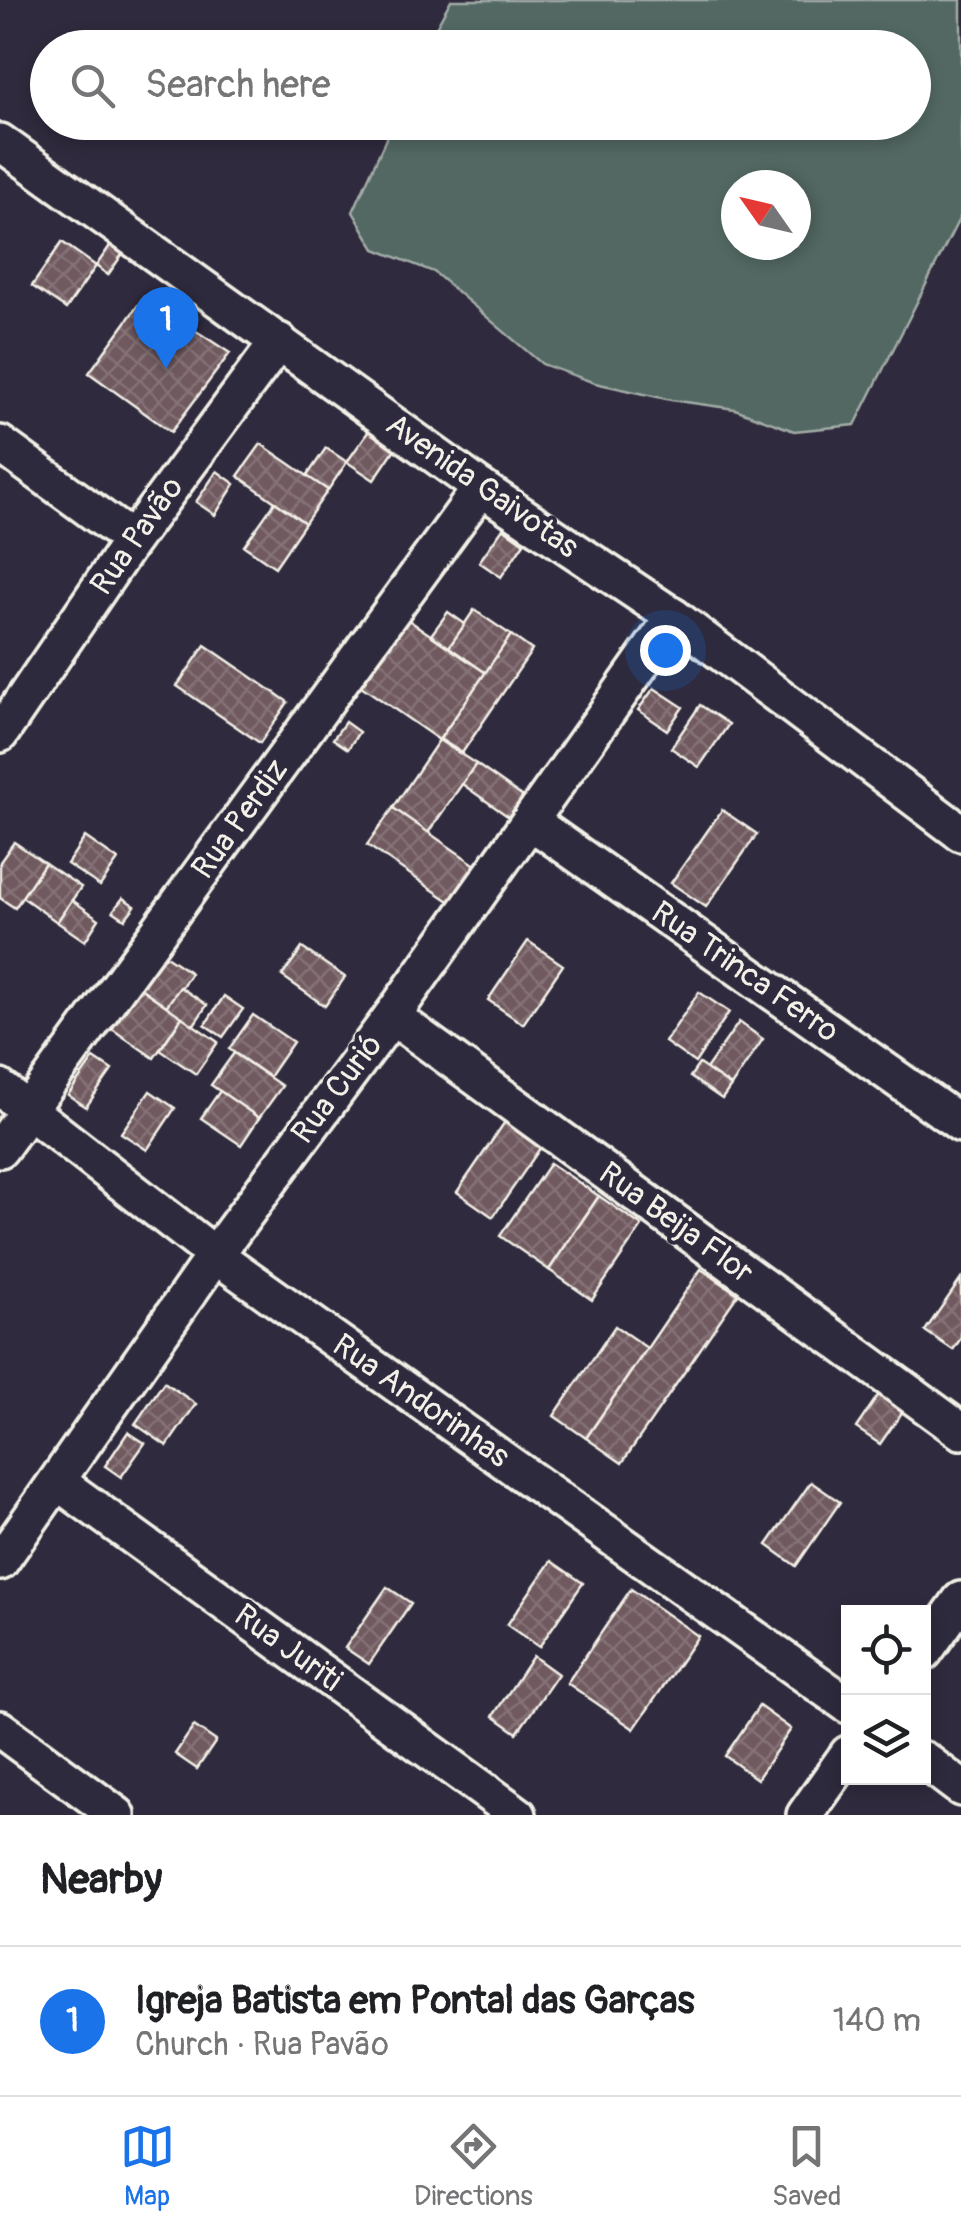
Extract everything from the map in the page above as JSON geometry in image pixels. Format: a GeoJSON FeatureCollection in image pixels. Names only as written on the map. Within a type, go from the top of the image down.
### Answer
{"type":"FeatureCollection","features":[{"type":"Feature","properties":{"kind":"street","name":"Avenida Gaivotas"},"geometry":{"type":"LineString","coordinates":[[0,142],[481,488],[674,616],[961,833]]}},
{"type":"Feature","properties":{"kind":"street","name":"Rua Pavão"},"geometry":{"type":"LineString","coordinates":[[2,725],[279,341]]}},
{"type":"Feature","properties":{"kind":"street"},"geometry":{"type":"LineString","coordinates":[[0,444],[132,540]]}},
{"type":"Feature","properties":{"kind":"street","name":"Rua Perdiz"},"geometry":{"type":"LineString","coordinates":[[0,1150],[14,1100],[481,488]]}},
{"type":"Feature","properties":{"kind":"street","name":"Rua Curió"},"geometry":{"type":"LineString","coordinates":[[0,1562],[215,1255],[392,1016],[674,616]]}},
{"type":"Feature","properties":{"kind":"street","name":"Rua Trinca Ferro"},"geometry":{"type":"LineString","coordinates":[[530,821],[961,1124]]}},
{"type":"Feature","properties":{"kind":"street","name":"Rua Beija Flor"},"geometry":{"type":"LineString","coordinates":[[392,1016],[961,1431]]}},
{"type":"Feature","properties":{"kind":"street","name":"Rua Andorinhas"},"geometry":{"type":"LineString","coordinates":[[14,1100],[215,1255],[841,1700]]}},
{"type":"Feature","properties":{"kind":"street","name":"Rua Juriti"},"geometry":{"type":"LineString","coordinates":[[58,1482],[518,1815]]}},
{"type":"Feature","properties":{"kind":"street"},"geometry":{"type":"LineString","coordinates":[[931,1642],[961,1600]]}},
{"type":"Feature","properties":{"kind":"street"},"geometry":{"type":"LineString","coordinates":[[0,1729],[117,1815]]}},
{"type":"Feature","properties":{"kind":"street"},"geometry":{"type":"LineString","coordinates":[[805,1815],[841,1764]]}},
{"type":"Feature","properties":{"kind":"street"},"geometry":{"type":"LineString","coordinates":[[931,1765],[961,1788]]}},
{"type":"Feature","properties":{"kind":"green space"},"geometry":{"type":"Polygon","coordinates":[[[451,0],[961,0],[961,215],[855,425],[794,431],[735,409],[595,383],[542,364],[434,272],[375,249],[353,212],[385,140],[931,140],[931,30],[434,30],[451,0]]]}},
{"type":"Feature","properties":{"kind":"building"},"geometry":{"type":"Polygon","coordinates":[[[116,237],[128,246],[108,275],[96,266],[116,237]]]}},
{"type":"Feature","properties":{"kind":"building"},"geometry":{"type":"Polygon","coordinates":[[[62,242],[96,266],[66,309],[32,286],[62,242]]]}},
{"type":"Feature","properties":{"kind":"building"},"geometry":{"type":"Polygon","coordinates":[[[144,297],[230,353],[171,432],[89,373],[144,297]]]}},
{"type":"Feature","properties":{"kind":"building"},"geometry":{"type":"Polygon","coordinates":[[[375,422],[401,440],[374,480],[347,462],[375,422]]]}},
{"type":"Feature","properties":{"kind":"building"},"geometry":{"type":"Polygon","coordinates":[[[261,444],[328,490],[305,523],[238,476],[261,444]]]}},
{"type":"Feature","properties":{"kind":"building"},"geometry":{"type":"Polygon","coordinates":[[[326,448],[347,462],[328,490],[307,476],[326,448]]]}},
{"type":"Feature","properties":{"kind":"building"},"geometry":{"type":"Polygon","coordinates":[[[217,471],[235,484],[215,515],[196,502],[217,471]]]}},
{"type":"Feature","properties":{"kind":"building"},"geometry":{"type":"Polygon","coordinates":[[[275,502],[305,523],[275,567],[244,546],[275,502]]]}},
{"type":"Feature","properties":{"kind":"building"},"geometry":{"type":"Polygon","coordinates":[[[503,528],[524,543],[501,577],[479,562],[503,528]]]}},
{"type":"Feature","properties":{"kind":"building"},"geometry":{"type":"Polygon","coordinates":[[[474,610],[511,635],[486,673],[449,647],[474,610]]]}},
{"type":"Feature","properties":{"kind":"building"},"geometry":{"type":"Polygon","coordinates":[[[448,612],[465,624],[449,647],[431,635],[448,612]]]}},
{"type":"Feature","properties":{"kind":"building"},"geometry":{"type":"Polygon","coordinates":[[[407,619],[486,673],[439,740],[361,686],[407,619]]]}},
{"type":"Feature","properties":{"kind":"building"},"geometry":{"type":"Polygon","coordinates":[[[511,635],[532,650],[462,753],[440,739],[511,635]]]}},
{"type":"Feature","properties":{"kind":"building"},"geometry":{"type":"Polygon","coordinates":[[[205,645],[288,702],[260,743],[177,686],[205,645]]]}},
{"type":"Feature","properties":{"kind":"building"},"geometry":{"type":"Polygon","coordinates":[[[654,688],[683,707],[667,730],[638,710],[654,688]]]}},
{"type":"Feature","properties":{"kind":"building"},"geometry":{"type":"Polygon","coordinates":[[[700,705],[729,724],[699,767],[671,748],[700,705]]]}},
{"type":"Feature","properties":{"kind":"building"},"geometry":{"type":"Polygon","coordinates":[[[345,722],[359,732],[348,749],[333,739],[345,722]]]}},
{"type":"Feature","properties":{"kind":"building"},"geometry":{"type":"Polygon","coordinates":[[[439,740],[476,764],[428,833],[393,808],[439,740]]]}},
{"type":"Feature","properties":{"kind":"building"},"geometry":{"type":"Polygon","coordinates":[[[476,764],[523,797],[509,817],[462,784],[476,764]]]}},
{"type":"Feature","properties":{"kind":"building"},"geometry":{"type":"Polygon","coordinates":[[[393,808],[477,866],[452,903],[367,845],[393,808]]]}},
{"type":"Feature","properties":{"kind":"building"},"geometry":{"type":"Polygon","coordinates":[[[722,810],[757,834],[706,907],[671,883],[722,810]]]}},
{"type":"Feature","properties":{"kind":"building"},"geometry":{"type":"Polygon","coordinates":[[[85,837],[118,860],[100,886],[67,864],[85,837]]]}},
{"type":"Feature","properties":{"kind":"building"},"geometry":{"type":"Polygon","coordinates":[[[14,842],[45,863],[15,908],[0,898],[0,862],[14,842]]]}},
{"type":"Feature","properties":{"kind":"building"},"geometry":{"type":"Polygon","coordinates":[[[45,863],[81,887],[57,922],[22,897],[45,863]]]}},
{"type":"Feature","properties":{"kind":"building"},"geometry":{"type":"Polygon","coordinates":[[[123,898],[135,906],[125,919],[113,911],[123,898]]]}},
{"type":"Feature","properties":{"kind":"building"},"geometry":{"type":"Polygon","coordinates":[[[72,900],[99,919],[85,941],[57,922],[72,900]]]}},
{"type":"Feature","properties":{"kind":"building"},"geometry":{"type":"Polygon","coordinates":[[[528,941],[563,965],[523,1024],[488,1000],[528,941]]]}},
{"type":"Feature","properties":{"kind":"building"},"geometry":{"type":"Polygon","coordinates":[[[302,948],[345,977],[325,1006],[282,976],[302,948]]]}},
{"type":"Feature","properties":{"kind":"building"},"geometry":{"type":"Polygon","coordinates":[[[163,954],[191,973],[168,1007],[140,988],[163,954]]]}},
{"type":"Feature","properties":{"kind":"building"},"geometry":{"type":"Polygon","coordinates":[[[180,987],[207,1005],[191,1029],[163,1011],[180,987]]]}},
{"type":"Feature","properties":{"kind":"building"},"geometry":{"type":"Polygon","coordinates":[[[140,988],[182,1017],[154,1058],[112,1029],[140,988]]]}},
{"type":"Feature","properties":{"kind":"building"},"geometry":{"type":"Polygon","coordinates":[[[699,992],[729,1012],[695,1063],[665,1042],[699,992]]]}},
{"type":"Feature","properties":{"kind":"building"},"geometry":{"type":"Polygon","coordinates":[[[224,996],[243,1009],[223,1037],[205,1025],[224,996]]]}},
{"type":"Feature","properties":{"kind":"building"},"geometry":{"type":"Polygon","coordinates":[[[253,1015],[293,1042],[269,1077],[229,1049],[253,1015]]]}},
{"type":"Feature","properties":{"kind":"building"},"geometry":{"type":"Polygon","coordinates":[[[182,1017],[218,1042],[196,1074],[160,1050],[182,1017]]]}},
{"type":"Feature","properties":{"kind":"building"},"geometry":{"type":"Polygon","coordinates":[[[739,1022],[763,1039],[731,1086],[706,1069],[739,1022]]]}},
{"type":"Feature","properties":{"kind":"building"},"geometry":{"type":"Polygon","coordinates":[[[234,1053],[282,1086],[259,1118],[211,1085],[234,1053]]]}},
{"type":"Feature","properties":{"kind":"building"},"geometry":{"type":"Polygon","coordinates":[[[94,1058],[112,1070],[86,1107],[68,1095],[94,1058]]]}},
{"type":"Feature","properties":{"kind":"building"},"geometry":{"type":"Polygon","coordinates":[[[699,1064],[731,1086],[722,1099],[690,1077],[699,1064]]]}},
{"type":"Feature","properties":{"kind":"building"},"geometry":{"type":"Polygon","coordinates":[[[150,1091],[175,1108],[147,1150],[121,1133],[150,1091]]]}},
{"type":"Feature","properties":{"kind":"building"},"geometry":{"type":"Polygon","coordinates":[[[220,1091],[259,1118],[241,1145],[201,1118],[220,1091]]]}},
{"type":"Feature","properties":{"kind":"building"},"geometry":{"type":"Polygon","coordinates":[[[511,1113],[547,1138],[493,1217],[457,1192],[511,1113]]]}},
{"type":"Feature","properties":{"kind":"building"},"geometry":{"type":"Polygon","coordinates":[[[550,1163],[599,1196],[549,1270],[500,1236],[550,1163]]]}},
{"type":"Feature","properties":{"kind":"building"},"geometry":{"type":"Polygon","coordinates":[[[599,1196],[642,1226],[592,1300],[549,1270],[599,1196]]]}},
{"type":"Feature","properties":{"kind":"building"},"geometry":{"type":"Polygon","coordinates":[[[701,1269],[738,1294],[622,1463],[586,1438],[701,1269]]]}},
{"type":"Feature","properties":{"kind":"building"},"geometry":{"type":"Polygon","coordinates":[[[961,1279],[961,1338],[953,1350],[925,1331],[961,1279]]]}},
{"type":"Feature","properties":{"kind":"building"},"geometry":{"type":"Polygon","coordinates":[[[615,1326],[647,1348],[586,1438],[554,1416],[615,1326]]]}},
{"type":"Feature","properties":{"kind":"building"},"geometry":{"type":"Polygon","coordinates":[[[164,1382],[196,1404],[167,1446],[135,1424],[164,1382]]]}},
{"type":"Feature","properties":{"kind":"building"},"geometry":{"type":"Polygon","coordinates":[[[879,1394],[903,1411],[880,1444],[856,1428],[879,1394]]]}},
{"type":"Feature","properties":{"kind":"building"},"geometry":{"type":"Polygon","coordinates":[[[128,1432],[145,1443],[121,1477],[105,1466],[128,1432]]]}},
{"type":"Feature","properties":{"kind":"building"},"geometry":{"type":"Polygon","coordinates":[[[811,1482],[840,1502],[796,1566],[767,1545],[811,1482]]]}},
{"type":"Feature","properties":{"kind":"building"},"geometry":{"type":"Polygon","coordinates":[[[551,1561],[583,1583],[539,1647],[507,1625],[551,1561]]]}},
{"type":"Feature","properties":{"kind":"building"},"geometry":{"type":"Polygon","coordinates":[[[387,1587],[411,1603],[369,1664],[345,1648],[387,1587]]]}},
{"type":"Feature","properties":{"kind":"building"},"geometry":{"type":"Polygon","coordinates":[[[631,1589],[698,1636],[634,1729],[567,1683],[631,1589]]]}},
{"type":"Feature","properties":{"kind":"building"},"geometry":{"type":"Polygon","coordinates":[[[533,1656],[558,1674],[517,1733],[493,1716],[533,1656]]]}},
{"type":"Feature","properties":{"kind":"building"},"geometry":{"type":"Polygon","coordinates":[[[759,1706],[791,1729],[757,1779],[725,1756],[759,1706]]]}},
{"type":"Feature","properties":{"kind":"building"},"geometry":{"type":"Polygon","coordinates":[[[194,1726],[216,1741],[197,1769],[175,1754],[194,1726]]]}},
{"type":"Feature","properties":{"kind":"place","name":"Igreja Batista em Pontal das Garças"},"geometry":{"type":"Point","coordinates":[166,369]}}]}
